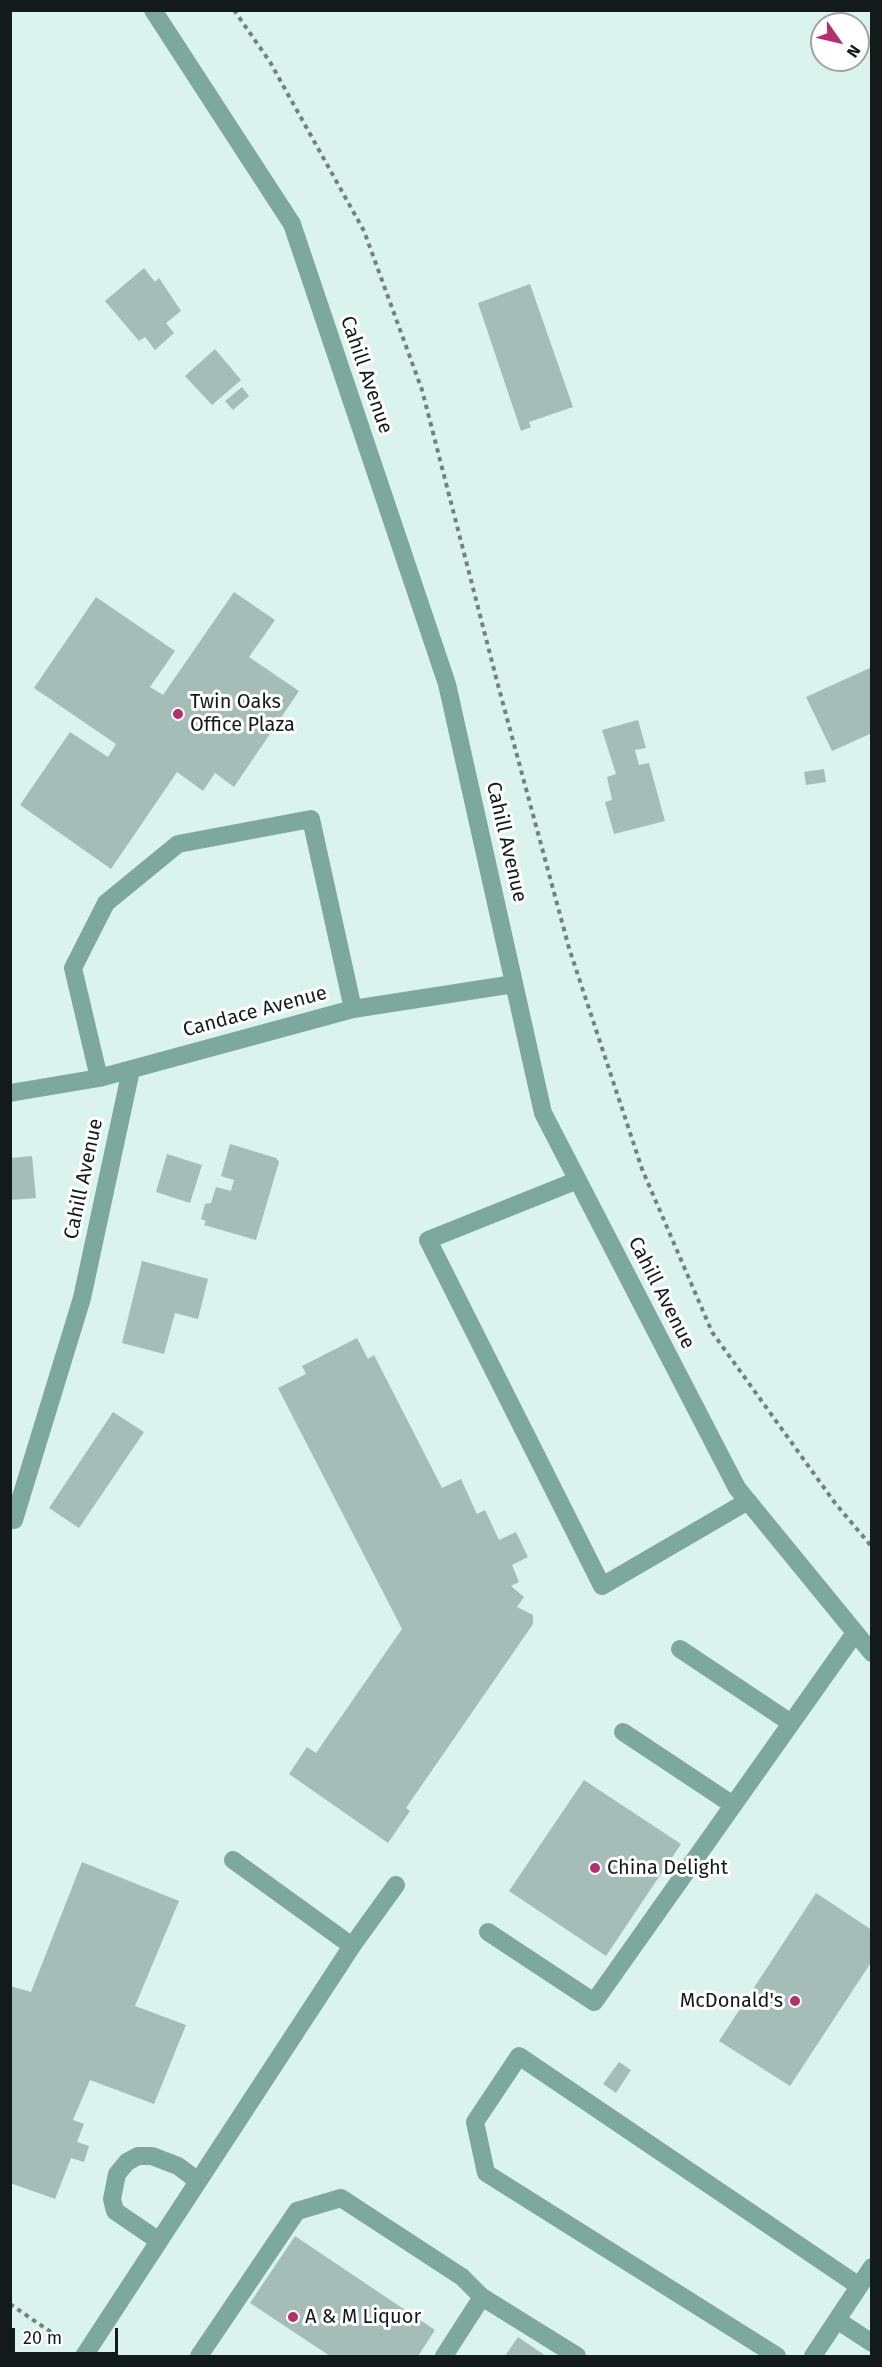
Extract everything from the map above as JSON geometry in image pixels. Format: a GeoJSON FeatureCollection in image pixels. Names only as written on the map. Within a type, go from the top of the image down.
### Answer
{"type":"FeatureCollection","features":[{"type":"Feature","properties":{"kind":"street","name":"Cahill Avenue"},"geometry":{"type":"LineString","coordinates":[[153,10],[292,224],[447,684],[543,1113],[737,1488],[872,1653]]}},
{"type":"Feature","properties":{"kind":"street"},"geometry":{"type":"LineString","coordinates":[[99,1078],[73,968],[106,903],[178,844],[311,819],[353,1009]]}},
{"type":"Feature","properties":{"kind":"street","name":"Candace Avenue"},"geometry":{"type":"LineString","coordinates":[[10,1093],[99,1078],[353,1009],[514,984]]}},
{"type":"Feature","properties":{"kind":"street","name":"Cahill Avenue"},"geometry":{"type":"LineString","coordinates":[[14,1520],[82,1298],[131,1070]]}},
{"type":"Feature","properties":{"kind":"street"},"geometry":{"type":"LineString","coordinates":[[578,1180],[428,1240],[602,1586],[748,1501]]}},
{"type":"Feature","properties":{"kind":"street"},"geometry":{"type":"LineString","coordinates":[[489,1932],[594,2002],[855,1633]]}},
{"type":"Feature","properties":{"kind":"street"},"geometry":{"type":"LineString","coordinates":[[680,1649],[791,1723]]}},
{"type":"Feature","properties":{"kind":"street"},"geometry":{"type":"LineString","coordinates":[[623,1732],[733,1805]]}},
{"type":"Feature","properties":{"kind":"street"},"geometry":{"type":"LineString","coordinates":[[233,1860],[352,1946]]}},
{"type":"Feature","properties":{"kind":"street"},"geometry":{"type":"LineString","coordinates":[[84,2356],[352,1946],[396,1885]]}},
{"type":"Feature","properties":{"kind":"street"},"geometry":{"type":"LineString","coordinates":[[777,2356],[486,2173],[475,2122],[519,2056],[859,2286]]}},
{"type":"Feature","properties":{"kind":"street"},"geometry":{"type":"LineString","coordinates":[[159,2241],[115,2211],[111,2199],[117,2174],[127,2162],[138,2156],[152,2156],[178,2166],[198,2181]]}},
{"type":"Feature","properties":{"kind":"street"},"geometry":{"type":"LineString","coordinates":[[199,2356],[297,2211],[341,2198],[462,2277],[482,2297],[577,2356]]}},
{"type":"Feature","properties":{"kind":"street"},"geometry":{"type":"LineString","coordinates":[[813,2356],[872,2266]]}},
{"type":"Feature","properties":{"kind":"street"},"geometry":{"type":"LineString","coordinates":[[444,2356],[482,2297]]}},
{"type":"Feature","properties":{"kind":"street"},"geometry":{"type":"LineString","coordinates":[[837,2320],[872,2343]]}},
{"type":"Feature","properties":{"kind":"path"},"geometry":{"type":"LineString","coordinates":[[234,10],[270,62],[364,231],[422,390],[569,948],[642,1169],[712,1332],[835,1503],[872,1547]]}},
{"type":"Feature","properties":{"kind":"path"},"geometry":{"type":"LineString","coordinates":[[10,2304],[84,2356]]}},
{"type":"Feature","properties":{"kind":"building"},"geometry":{"type":"Polygon","coordinates":[[[144,268],[155,282],[159,278],[181,311],[166,323],[174,333],[155,350],[145,337],[139,341],[105,301],[144,268]]]}},
{"type":"Feature","properties":{"kind":"building"},"geometry":{"type":"Polygon","coordinates":[[[530,284],[573,407],[529,422],[531,427],[521,431],[478,303],[530,284]]]}},
{"type":"Feature","properties":{"kind":"building"},"geometry":{"type":"Polygon","coordinates":[[[215,349],[241,380],[212,405],[185,376],[215,349]]]}},
{"type":"Feature","properties":{"kind":"building"},"geometry":{"type":"Polygon","coordinates":[[[242,387],[249,396],[233,410],[225,401],[242,387]]]}},
{"type":"Feature","properties":{"kind":"building","name":"Twin Oaks Office Plaza"},"geometry":{"type":"Polygon","coordinates":[[[234,592],[275,620],[249,657],[299,691],[234,787],[215,773],[203,791],[177,772],[111,869],[20,805],[70,732],[108,757],[116,744],[34,688],[96,597],[175,651],[150,687],[163,695],[234,592]]]}},
{"type":"Feature","properties":{"kind":"building"},"geometry":{"type":"Polygon","coordinates":[[[872,667],[872,733],[832,751],[806,697],[872,667]]]}},
{"type":"Feature","properties":{"kind":"building"},"geometry":{"type":"Polygon","coordinates":[[[638,720],[646,748],[635,750],[639,765],[649,763],[665,821],[614,834],[605,802],[612,800],[607,777],[616,774],[602,730],[638,720]]]}},
{"type":"Feature","properties":{"kind":"building"},"geometry":{"type":"Polygon","coordinates":[[[824,769],[826,782],[806,785],[804,772],[824,769]]]}},
{"type":"Feature","properties":{"kind":"building"},"geometry":{"type":"Polygon","coordinates":[[[230,1144],[276,1158],[279,1162],[256,1240],[204,1225],[206,1221],[201,1219],[205,1204],[211,1203],[216,1187],[231,1191],[234,1180],[221,1176],[230,1144]]]}},
{"type":"Feature","properties":{"kind":"building"},"geometry":{"type":"Polygon","coordinates":[[[167,1154],[202,1165],[190,1203],[156,1192],[167,1154]]]}},
{"type":"Feature","properties":{"kind":"building"},"geometry":{"type":"Polygon","coordinates":[[[32,1156],[36,1198],[10,1200],[10,1158],[32,1156]]]}},
{"type":"Feature","properties":{"kind":"building"},"geometry":{"type":"Polygon","coordinates":[[[142,1261],[208,1279],[198,1319],[175,1313],[164,1354],[122,1343],[142,1261]]]}},
{"type":"Feature","properties":{"kind":"building"},"geometry":{"type":"Polygon","coordinates":[[[357,1338],[368,1359],[374,1355],[442,1488],[461,1479],[477,1514],[485,1510],[499,1540],[516,1532],[528,1557],[512,1565],[519,1582],[511,1586],[524,1597],[517,1607],[533,1615],[533,1624],[406,1808],[410,1811],[388,1843],[289,1774],[307,1747],[316,1753],[402,1629],[278,1388],[306,1374],[302,1366],[357,1338]]]}},
{"type":"Feature","properties":{"kind":"building"},"geometry":{"type":"Polygon","coordinates":[[[113,1412],[144,1432],[79,1528],[49,1508],[113,1412]]]}},
{"type":"Feature","properties":{"kind":"building","name":"China Delight"},"geometry":{"type":"Polygon","coordinates":[[[584,1780],[681,1844],[606,1956],[509,1891],[584,1780]]]}},
{"type":"Feature","properties":{"kind":"building"},"geometry":{"type":"Polygon","coordinates":[[[82,1862],[179,1901],[135,2006],[186,2025],[154,2104],[90,2080],[73,2120],[84,2124],[77,2142],[89,2146],[84,2162],[71,2158],[55,2199],[10,2183],[10,1986],[31,1992],[82,1862]]]}},
{"type":"Feature","properties":{"kind":"building","name":"McDonald's"},"geometry":{"type":"Polygon","coordinates":[[[816,1893],[872,1930],[872,1961],[790,2086],[719,2041],[816,1893]]]}},
{"type":"Feature","properties":{"kind":"building"},"geometry":{"type":"Polygon","coordinates":[[[619,2062],[631,2070],[616,2093],[603,2084],[619,2062]]]}},
{"type":"Feature","properties":{"kind":"building"},"geometry":{"type":"Polygon","coordinates":[[[295,2236],[435,2330],[418,2356],[330,2356],[250,2303],[295,2236]]]}},
{"type":"Feature","properties":{"kind":"building"},"geometry":{"type":"Polygon","coordinates":[[[518,2337],[546,2356],[505,2356],[518,2337]]]}},
{"type":"Feature","properties":{"kind":"place","name":"Twin Oaks Office Plaza"},"geometry":{"type":"Point","coordinates":[178,714]}},
{"type":"Feature","properties":{"kind":"place","name":"China Delight"},"geometry":{"type":"Point","coordinates":[595,1868]}},
{"type":"Feature","properties":{"kind":"place","name":"McDonald's"},"geometry":{"type":"Point","coordinates":[795,2001]}},
{"type":"Feature","properties":{"kind":"place","name":"A & M Liquor"},"geometry":{"type":"Point","coordinates":[293,2317]}}]}
